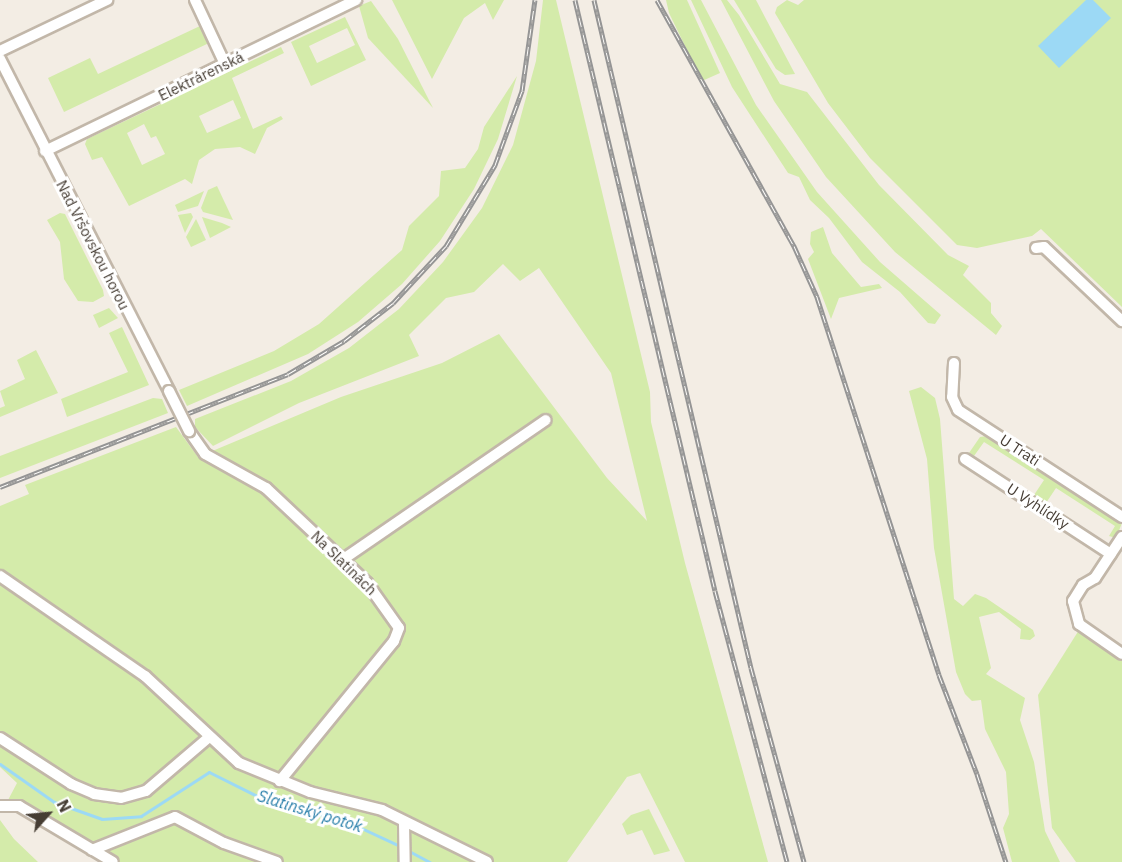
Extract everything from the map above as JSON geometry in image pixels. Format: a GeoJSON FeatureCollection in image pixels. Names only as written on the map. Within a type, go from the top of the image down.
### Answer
{"type":"FeatureCollection","features":[{"type":"Feature","properties":{"kind":"street"},"geometry":{"type":"LineString","coordinates":[[0,51],[107,0]]}},
{"type":"Feature","properties":{"kind":"street"},"geometry":{"type":"LineString","coordinates":[[195,0],[225,64]]}},
{"type":"Feature","properties":{"kind":"street","name":"Elektrárenská"},"geometry":{"type":"LineString","coordinates":[[45,151],[356,0]]}},
{"type":"Feature","properties":{"kind":"street","name":"Nad Vršovskou horou"},"geometry":{"type":"LineString","coordinates":[[0,59],[189,430]]}},
{"type":"Feature","properties":{"kind":"street"},"geometry":{"type":"LineString","coordinates":[[1036,248],[1044,247],[1122,321]]}},
{"type":"Feature","properties":{"kind":"street","name":"U Trati"},"geometry":{"type":"LineString","coordinates":[[954,363],[952,397],[958,410],[1122,517]]}},
{"type":"Feature","properties":{"kind":"street"},"geometry":{"type":"LineString","coordinates":[[342,560],[546,420]]}},
{"type":"Feature","properties":{"kind":"street","name":"Na Slatinách"},"geometry":{"type":"LineString","coordinates":[[189,430],[205,454],[266,488],[383,602],[399,628],[394,641],[280,781]]}},
{"type":"Feature","properties":{"kind":"street","name":"U Vyhlídky"},"geometry":{"type":"LineString","coordinates":[[965,459],[1111,554]]}},
{"type":"Feature","properties":{"kind":"street"},"geometry":{"type":"LineString","coordinates":[[1122,537],[1095,578],[1083,585],[1073,601],[1079,624],[1122,654]]}},
{"type":"Feature","properties":{"kind":"street"},"geometry":{"type":"LineString","coordinates":[[0,576],[145,676],[208,738],[239,763],[280,781],[373,807],[404,824],[487,862]]}},
{"type":"Feature","properties":{"kind":"street"},"geometry":{"type":"LineString","coordinates":[[0,738],[78,787],[121,798],[146,791],[208,738]]}},
{"type":"Feature","properties":{"kind":"street"},"geometry":{"type":"LineString","coordinates":[[0,806],[19,806],[113,862]]}},
{"type":"Feature","properties":{"kind":"street"},"geometry":{"type":"LineString","coordinates":[[92,850],[175,817],[224,843],[277,862]]}},
{"type":"Feature","properties":{"kind":"street"},"geometry":{"type":"LineString","coordinates":[[404,824],[405,858]]}},
{"type":"Feature","properties":{"kind":"green space"},"geometry":{"type":"Polygon","coordinates":[[[392,0],[504,0],[493,20],[485,3],[464,18],[432,79],[392,0]]]}},
{"type":"Feature","properties":{"kind":"green space"},"geometry":{"type":"Polygon","coordinates":[[[543,0],[556,0],[650,392],[651,422],[685,563],[768,862],[685,862],[640,773],[627,777],[567,862],[107,862],[7,802],[17,783],[0,767],[0,506],[29,494],[25,485],[176,427],[198,457],[341,397],[442,363],[499,334],[607,478],[647,521],[611,373],[539,268],[520,281],[503,264],[474,292],[446,298],[409,335],[419,356],[299,403],[213,446],[195,427],[195,419],[291,381],[349,348],[399,309],[443,262],[482,208],[513,145],[536,61],[543,0]]]}},
{"type":"Feature","properties":{"kind":"green space"},"geometry":{"type":"Polygon","coordinates":[[[666,0],[687,0],[720,73],[702,81],[669,13],[666,0]]]}},
{"type":"Feature","properties":{"kind":"green space"},"geometry":{"type":"Polygon","coordinates":[[[691,0],[701,0],[756,105],[817,192],[880,262],[941,315],[935,324],[928,323],[900,292],[862,262],[829,218],[810,200],[799,177],[788,173],[732,87],[691,0]]]}},
{"type":"Feature","properties":{"kind":"green space"},"geometry":{"type":"Polygon","coordinates":[[[721,0],[727,0],[739,15],[780,84],[807,92],[879,185],[948,255],[969,266],[963,275],[991,303],[991,313],[1002,326],[996,335],[895,252],[826,177],[774,101],[721,0]]]}},
{"type":"Feature","properties":{"kind":"green space"},"geometry":{"type":"Polygon","coordinates":[[[734,0],[756,0],[795,74],[785,75],[776,69],[734,0]]]}},
{"type":"Feature","properties":{"kind":"green space"},"geometry":{"type":"Polygon","coordinates":[[[787,0],[798,5],[804,0],[1122,0],[1122,307],[1041,229],[1032,236],[977,248],[957,245],[870,158],[828,103],[775,13],[777,7],[787,0]]]}},
{"type":"Feature","properties":{"kind":"green space"},"geometry":{"type":"Polygon","coordinates":[[[371,1],[398,39],[433,108],[368,38],[359,6],[371,1]]]}},
{"type":"Feature","properties":{"kind":"green space"},"geometry":{"type":"Polygon","coordinates":[[[345,17],[366,60],[311,86],[291,42],[345,17]],[[347,28],[309,46],[317,63],[355,45],[347,28]]]}},
{"type":"Feature","properties":{"kind":"green space"},"geometry":{"type":"Polygon","coordinates":[[[200,26],[209,43],[64,112],[48,78],[90,58],[98,74],[200,26]]]}},
{"type":"Feature","properties":{"kind":"green space"},"geometry":{"type":"Polygon","coordinates":[[[281,47],[284,53],[232,78],[253,129],[281,116],[283,119],[267,128],[255,154],[240,147],[215,149],[199,160],[192,184],[185,179],[129,206],[102,157],[92,160],[85,144],[87,139],[281,47]],[[233,100],[199,116],[207,133],[241,118],[233,100]],[[144,124],[127,133],[142,165],[165,154],[156,136],[151,138],[144,124]]]}},
{"type":"Feature","properties":{"kind":"green space"},"geometry":{"type":"Polygon","coordinates":[[[517,76],[498,139],[474,189],[440,241],[402,284],[358,322],[308,354],[187,406],[179,390],[274,351],[319,324],[402,250],[409,226],[439,196],[441,171],[465,168],[478,149],[484,127],[517,76]]]}},
{"type":"Feature","properties":{"kind":"green space"},"geometry":{"type":"Polygon","coordinates":[[[217,186],[233,220],[203,212],[201,208],[208,190],[217,186]]]}},
{"type":"Feature","properties":{"kind":"green space"},"geometry":{"type":"Polygon","coordinates":[[[204,191],[198,206],[178,212],[175,205],[204,191]]]}},
{"type":"Feature","properties":{"kind":"green space"},"geometry":{"type":"Polygon","coordinates":[[[60,213],[65,214],[103,290],[104,296],[93,302],[78,301],[64,279],[60,242],[47,220],[60,213]]]}},
{"type":"Feature","properties":{"kind":"green space"},"geometry":{"type":"Polygon","coordinates":[[[191,213],[193,217],[185,233],[178,215],[191,213]]]}},
{"type":"Feature","properties":{"kind":"green space"},"geometry":{"type":"Polygon","coordinates":[[[202,217],[222,223],[231,227],[210,238],[202,217]]]}},
{"type":"Feature","properties":{"kind":"green space"},"geometry":{"type":"Polygon","coordinates":[[[196,219],[206,240],[191,247],[186,237],[196,219]]]}},
{"type":"Feature","properties":{"kind":"green space"},"geometry":{"type":"Polygon","coordinates":[[[823,227],[832,253],[861,287],[879,284],[882,288],[839,298],[831,319],[808,259],[814,252],[810,244],[811,232],[823,227]]]}},
{"type":"Feature","properties":{"kind":"green space"},"geometry":{"type":"Polygon","coordinates":[[[109,308],[118,318],[99,328],[93,315],[109,308]]]}},
{"type":"Feature","properties":{"kind":"green space"},"geometry":{"type":"Polygon","coordinates":[[[122,327],[149,385],[67,417],[61,399],[128,372],[109,333],[122,327]]]}},
{"type":"Feature","properties":{"kind":"green space"},"geometry":{"type":"Polygon","coordinates":[[[36,350],[58,393],[0,417],[0,408],[5,406],[0,391],[25,379],[17,360],[36,350]]]}},
{"type":"Feature","properties":{"kind":"green space"},"geometry":{"type":"Polygon","coordinates":[[[921,387],[935,398],[940,419],[954,599],[963,606],[975,594],[986,598],[1033,630],[1035,636],[1030,640],[1020,639],[1021,629],[999,612],[979,617],[991,668],[986,674],[1025,698],[1020,720],[1034,762],[1045,831],[1060,862],[1012,862],[1003,828],[1009,814],[1006,772],[985,729],[981,700],[972,701],[965,694],[956,672],[934,548],[927,459],[909,391],[921,387]]]}},
{"type":"Feature","properties":{"kind":"green space"},"geometry":{"type":"Polygon","coordinates":[[[153,398],[162,399],[168,413],[0,478],[0,456],[153,398]]]}},
{"type":"Feature","properties":{"kind":"green space"},"geometry":{"type":"Polygon","coordinates":[[[987,436],[1122,523],[1116,538],[1109,536],[1115,526],[1056,488],[1046,503],[1034,495],[1044,480],[984,442],[974,456],[969,453],[980,437],[987,436]]]}},
{"type":"Feature","properties":{"kind":"green space"},"geometry":{"type":"Polygon","coordinates":[[[1079,630],[1122,660],[1122,862],[1076,862],[1052,828],[1038,695],[1079,630]]]}},
{"type":"Feature","properties":{"kind":"green space"},"geometry":{"type":"Polygon","coordinates":[[[649,809],[670,851],[654,855],[642,830],[627,835],[622,824],[631,815],[649,809]]]}},
{"type":"Feature","properties":{"kind":"green space"},"geometry":{"type":"Polygon","coordinates":[[[0,820],[14,839],[38,862],[0,862],[0,820]]]}},
{"type":"Feature","properties":{"kind":"water"},"geometry":{"type":"Polygon","coordinates":[[[1086,0],[1093,0],[1111,18],[1059,68],[1038,46],[1086,0]]]}},
{"type":"Feature","properties":{"kind":"waterway","name":"Slatinský potok"},"geometry":{"type":"LineString","coordinates":[[0,764],[54,802],[102,819],[141,816],[209,772],[265,800],[346,821],[402,847]]}},
{"type":"Feature","properties":{"kind":"waterway","name":"Slatinský potok"},"geometry":{"type":"LineString","coordinates":[[407,850],[430,862]]}},
{"type":"Feature","properties":{"kind":"railway"},"geometry":{"type":"LineString","coordinates":[[0,487],[288,374],[344,341],[393,303],[446,246],[495,165],[522,91],[535,0]]}},
{"type":"Feature","properties":{"kind":"railway"},"geometry":{"type":"LineString","coordinates":[[575,0],[715,591],[787,862]]}},
{"type":"Feature","properties":{"kind":"railway"},"geometry":{"type":"LineString","coordinates":[[594,0],[751,668],[804,862]]}},
{"type":"Feature","properties":{"kind":"railway"},"geometry":{"type":"LineString","coordinates":[[657,0],[794,246],[817,297],[939,675],[977,774],[1006,862]]}}]}
